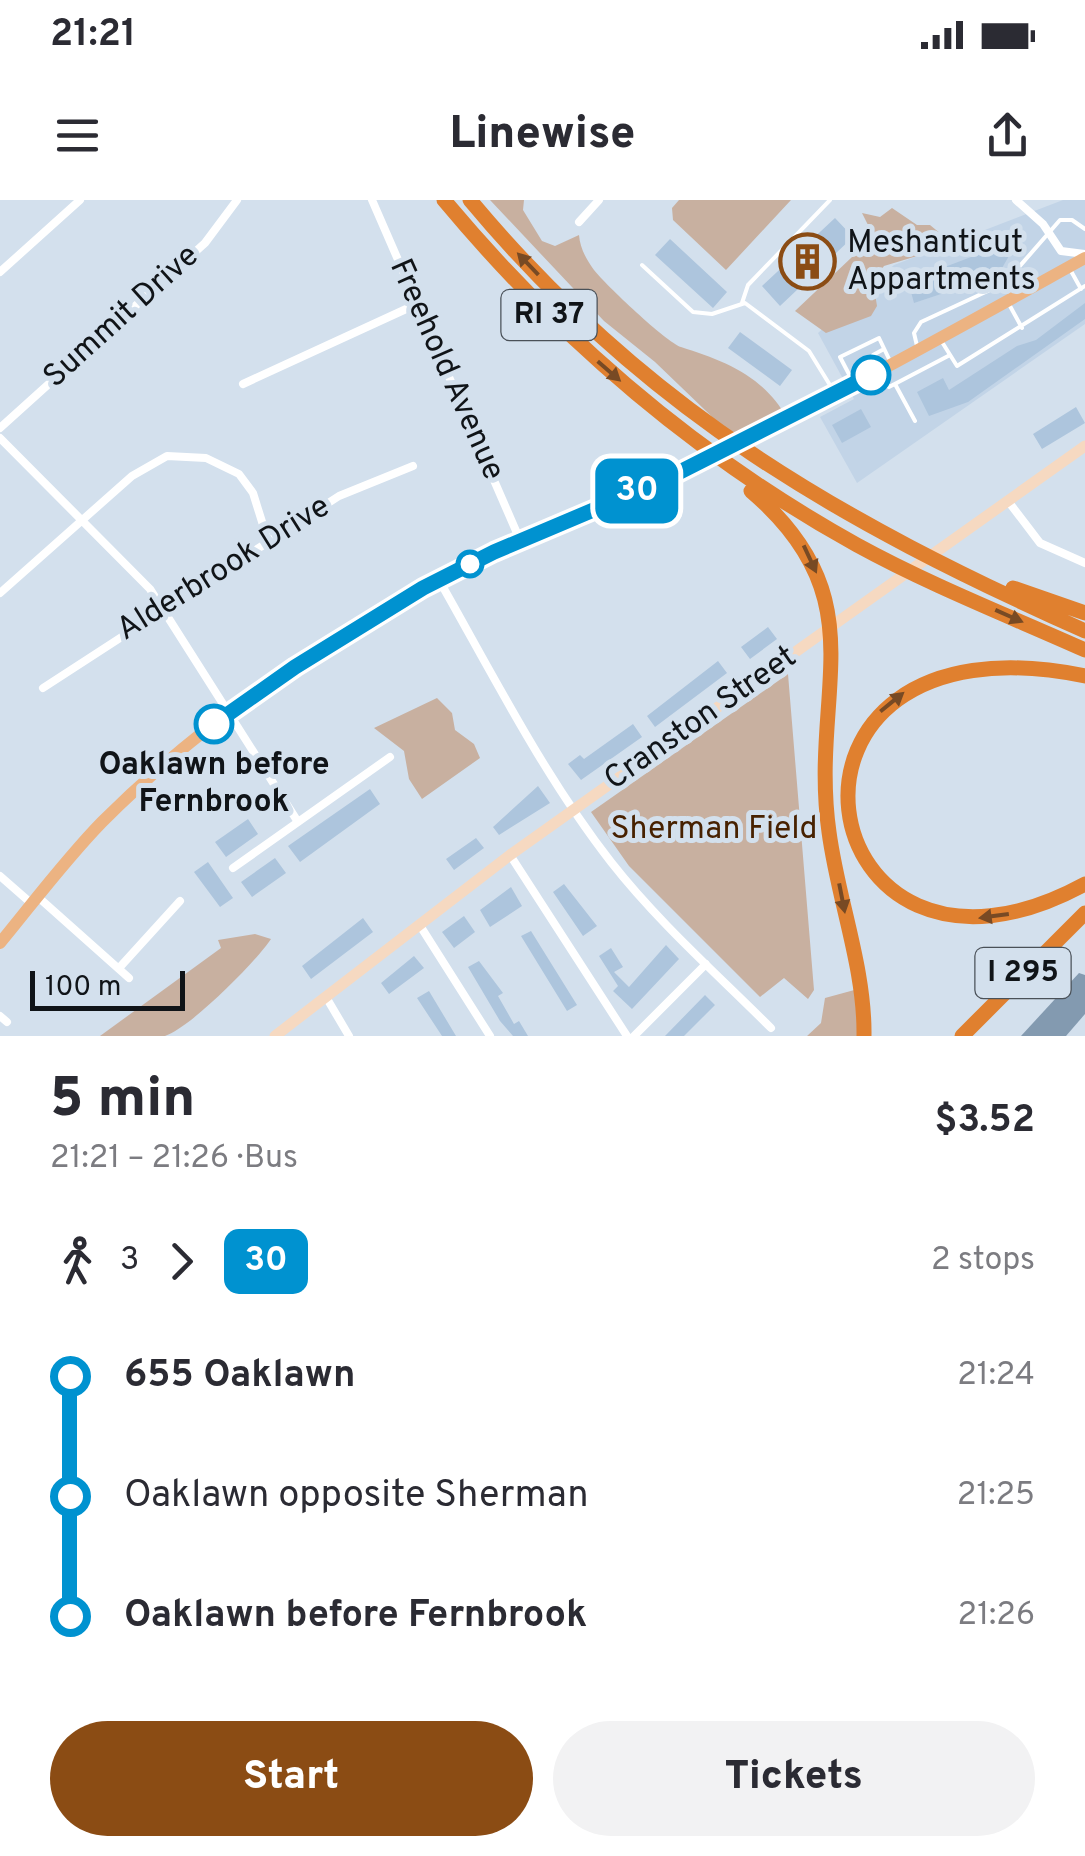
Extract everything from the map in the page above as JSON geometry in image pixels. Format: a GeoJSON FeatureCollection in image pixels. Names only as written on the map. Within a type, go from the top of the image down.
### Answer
{"type":"FeatureCollection","features":[{"type":"Feature","properties":{"kind":"highway","name":"RI 37"},"geometry":{"type":"LineString","coordinates":[[444,200],[550,316],[667,418],[794,509],[933,582],[1085,650]]}},
{"type":"Feature","properties":{"kind":"highway","name":"RI 37"},"geometry":{"type":"LineString","coordinates":[[470,200],[587,324],[701,420],[863,526],[951,566]]}},
{"type":"Feature","properties":{"kind":"highway"},"geometry":{"type":"LineString","coordinates":[[667,418],[799,537],[828,607],[831,662],[826,804],[863,1004],[864,1036]]}},
{"type":"Feature","properties":{"kind":"highway"},"geometry":{"type":"LineString","coordinates":[[951,566],[1085,613]]}},
{"type":"Feature","properties":{"kind":"highway"},"geometry":{"type":"LineString","coordinates":[[951,566],[1085,631]]}},
{"type":"Feature","properties":{"kind":"highway"},"geometry":{"type":"LineString","coordinates":[[1085,676],[995,668],[952,673],[914,686],[885,706],[863,734],[849,770],[847,796],[855,840],[870,867],[889,888],[926,911],[954,918],[998,916],[1049,902],[1085,884]]}},
{"type":"Feature","properties":{"kind":"highway","name":"I 295"},"geometry":{"type":"LineString","coordinates":[[962,1036],[1085,913]]}},
{"type":"Feature","properties":{"kind":"main road"},"geometry":{"type":"LineString","coordinates":[[0,944],[130,795],[228,714],[295,667],[439,580],[520,540],[662,481],[836,394],[1085,256]]}},
{"type":"Feature","properties":{"kind":"street"},"geometry":{"type":"LineString","coordinates":[[0,272],[80,200]]}},
{"type":"Feature","properties":{"kind":"street","name":"Summit Drive"},"geometry":{"type":"LineString","coordinates":[[0,428],[206,243],[236,200]]}},
{"type":"Feature","properties":{"kind":"street","name":"Freehold Avenue"},"geometry":{"type":"LineString","coordinates":[[372,200],[520,540]]}},
{"type":"Feature","properties":{"kind":"street"},"geometry":{"type":"LineString","coordinates":[[579,222],[599,200]]}},
{"type":"Feature","properties":{"kind":"street"},"geometry":{"type":"LineString","coordinates":[[1016,200],[1047,229],[1061,251],[1085,256]]}},
{"type":"Feature","properties":{"kind":"street"},"geometry":{"type":"LineString","coordinates":[[243,384],[417,304]]}},
{"type":"Feature","properties":{"kind":"street"},"geometry":{"type":"LineString","coordinates":[[0,438],[150,589],[298,822]]}},
{"type":"Feature","properties":{"kind":"street","name":"Cranston Street"},"geometry":{"type":"LineString","coordinates":[[275,1036],[510,856],[1085,446]]}},
{"type":"Feature","properties":{"kind":"street"},"geometry":{"type":"LineString","coordinates":[[0,593],[142,467],[167,456],[187,454],[222,464],[246,480],[268,541]]}},
{"type":"Feature","properties":{"kind":"street","name":"Alderbrook Drive"},"geometry":{"type":"LineString","coordinates":[[42,688],[339,496],[413,466]]}},
{"type":"Feature","properties":{"kind":"street"},"geometry":{"type":"LineString","coordinates":[[1008,502],[1040,543],[1085,563]]}},
{"type":"Feature","properties":{"kind":"street"},"geometry":{"type":"LineString","coordinates":[[439,580],[576,808],[623,876],[771,1028]]}},
{"type":"Feature","properties":{"kind":"street"},"geometry":{"type":"LineString","coordinates":[[232,868],[390,757]]}},
{"type":"Feature","properties":{"kind":"street"},"geometry":{"type":"LineString","coordinates":[[510,856],[630,1036],[706,964]]}},
{"type":"Feature","properties":{"kind":"street"},"geometry":{"type":"LineString","coordinates":[[0,876],[120,967],[129,978]]}},
{"type":"Feature","properties":{"kind":"street"},"geometry":{"type":"LineString","coordinates":[[120,967],[180,901]]}},
{"type":"Feature","properties":{"kind":"street"},"geometry":{"type":"LineString","coordinates":[[419,924],[490,1036]]}},
{"type":"Feature","properties":{"kind":"street"},"geometry":{"type":"LineString","coordinates":[[326,997],[349,1036]]}},
{"type":"Feature","properties":{"kind":"lane"},"geometry":{"type":"LineString","coordinates":[[742,303],[748,285],[830,200]]}},
{"type":"Feature","properties":{"kind":"lane"},"geometry":{"type":"LineString","coordinates":[[928,367],[914,333],[921,322],[1004,283],[1047,229],[1060,220],[1072,220],[1085,229]]}},
{"type":"Feature","properties":{"kind":"lane"},"geometry":{"type":"LineString","coordinates":[[642,264],[693,312],[712,314],[742,303]]}},
{"type":"Feature","properties":{"kind":"lane"},"geometry":{"type":"LineString","coordinates":[[940,338],[958,366],[1083,287],[1068,267]]}},
{"type":"Feature","properties":{"kind":"lane"},"geometry":{"type":"LineString","coordinates":[[993,290],[1022,328]]}},
{"type":"Feature","properties":{"kind":"lane"},"geometry":{"type":"LineString","coordinates":[[742,303],[809,351],[836,394]]}},
{"type":"Feature","properties":{"kind":"lane"},"geometry":{"type":"LineString","coordinates":[[854,384],[840,357],[879,338],[889,387],[950,355]]}},
{"type":"Feature","properties":{"kind":"lane"},"geometry":{"type":"LineString","coordinates":[[873,355],[884,349]]}},
{"type":"Feature","properties":{"kind":"lane"},"geometry":{"type":"LineString","coordinates":[[895,384],[915,421]]}},
{"type":"Feature","properties":{"kind":"shaded area"},"geometry":{"type":"Polygon","coordinates":[[[1063,200],[1085,200],[1085,324],[857,483],[820,417],[854,399],[818,333],[894,265],[1063,200]]]}},
{"type":"Feature","properties":{"kind":"shaded area"},"geometry":{"type":"Polygon","coordinates":[[[1079,973],[1085,975],[1085,1014],[1066,1036],[1021,1036],[1079,973]]]}},
{"type":"Feature","properties":{"kind":"green space"},"geometry":{"type":"Polygon","coordinates":[[[490,200],[524,200],[523,210],[542,241],[555,246],[579,235],[594,270],[650,324],[673,343],[727,364],[754,380],[787,418],[745,440],[730,434],[655,362],[604,321],[490,200]]]}},
{"type":"Feature","properties":{"kind":"green space"},"geometry":{"type":"Polygon","coordinates":[[[679,200],[791,200],[726,270],[673,220],[672,208],[679,200]]]}},
{"type":"Feature","properties":{"kind":"green space"},"geometry":{"type":"Polygon","coordinates":[[[892,208],[917,225],[930,225],[947,239],[947,247],[884,266],[873,281],[877,306],[871,316],[826,333],[795,311],[870,240],[872,233],[862,213],[880,217],[892,208]]]}},
{"type":"Feature","properties":{"kind":"green space","name":"Sherman Field"},"geometry":{"type":"Polygon","coordinates":[[[788,674],[814,990],[808,999],[784,978],[760,997],[629,866],[591,812],[788,674]]]}},
{"type":"Feature","properties":{"kind":"green space"},"geometry":{"type":"Polygon","coordinates":[[[437,698],[452,713],[455,730],[474,744],[480,758],[422,799],[409,779],[404,751],[374,728],[437,698]]]}},
{"type":"Feature","properties":{"kind":"green space"},"geometry":{"type":"Polygon","coordinates":[[[255,934],[271,939],[252,963],[190,1021],[165,1036],[100,1036],[221,948],[218,940],[255,934]]]}},
{"type":"Feature","properties":{"kind":"green space"},"geometry":{"type":"Polygon","coordinates":[[[858,989],[865,1036],[807,1036],[821,1023],[825,998],[858,989]]]}},
{"type":"Feature","properties":{"kind":"building","name":"Meshanticut Appartments"},"geometry":{"type":"Polygon","coordinates":[[[835,218],[853,237],[780,306],[762,286],[835,218]]]}},
{"type":"Feature","properties":{"kind":"building"},"geometry":{"type":"Polygon","coordinates":[[[993,230],[1017,242],[998,275],[914,303],[908,281],[979,254],[993,230]]]}},
{"type":"Feature","properties":{"kind":"building"},"geometry":{"type":"Polygon","coordinates":[[[670,239],[727,292],[713,308],[655,255],[670,239]]]}},
{"type":"Feature","properties":{"kind":"building"},"geometry":{"type":"Polygon","coordinates":[[[1085,303],[1085,319],[968,402],[929,416],[917,392],[943,378],[949,390],[1017,346],[1036,340],[1085,303]]]}},
{"type":"Feature","properties":{"kind":"building","name":"Meshanticut Appartments"},"geometry":{"type":"Polygon","coordinates":[[[740,332],[792,370],[780,386],[728,348],[740,332]]]}},
{"type":"Feature","properties":{"kind":"building"},"geometry":{"type":"Polygon","coordinates":[[[1076,407],[1085,423],[1042,449],[1033,434],[1076,407]]]}},
{"type":"Feature","properties":{"kind":"building"},"geometry":{"type":"Polygon","coordinates":[[[861,409],[871,427],[842,443],[832,425],[861,409]]]}},
{"type":"Feature","properties":{"kind":"building"},"geometry":{"type":"Polygon","coordinates":[[[768,627],[777,639],[750,659],[741,647],[768,627]]]}},
{"type":"Feature","properties":{"kind":"building"},"geometry":{"type":"Polygon","coordinates":[[[718,661],[727,673],[655,727],[647,716],[718,661]]]}},
{"type":"Feature","properties":{"kind":"building"},"geometry":{"type":"Polygon","coordinates":[[[633,724],[642,737],[581,780],[568,764],[580,755],[584,759],[633,724]]]}},
{"type":"Feature","properties":{"kind":"building"},"geometry":{"type":"Polygon","coordinates":[[[538,786],[550,803],[499,835],[493,827],[538,786]]]}},
{"type":"Feature","properties":{"kind":"building"},"geometry":{"type":"Polygon","coordinates":[[[370,789],[380,804],[300,862],[288,846],[370,789]]]}},
{"type":"Feature","properties":{"kind":"building"},"geometry":{"type":"Polygon","coordinates":[[[248,819],[258,834],[226,857],[215,842],[248,819]]]}},
{"type":"Feature","properties":{"kind":"building"},"geometry":{"type":"Polygon","coordinates":[[[476,838],[484,848],[454,870],[446,859],[476,838]]]}},
{"type":"Feature","properties":{"kind":"building"},"geometry":{"type":"Polygon","coordinates":[[[275,858],[286,873],[252,897],[241,882],[275,858]]]}},
{"type":"Feature","properties":{"kind":"building"},"geometry":{"type":"Polygon","coordinates":[[[208,862],[233,898],[220,907],[194,872],[208,862]]]}},
{"type":"Feature","properties":{"kind":"building"},"geometry":{"type":"Polygon","coordinates":[[[564,884],[597,926],[583,936],[553,892],[564,884]]]}},
{"type":"Feature","properties":{"kind":"building"},"geometry":{"type":"Polygon","coordinates":[[[511,887],[522,906],[490,927],[480,910],[511,887]]]}},
{"type":"Feature","properties":{"kind":"building"},"geometry":{"type":"Polygon","coordinates":[[[464,916],[475,932],[454,948],[442,932],[464,916]]]}},
{"type":"Feature","properties":{"kind":"building"},"geometry":{"type":"Polygon","coordinates":[[[363,918],[373,932],[311,979],[302,966],[363,918]]]}},
{"type":"Feature","properties":{"kind":"building"},"geometry":{"type":"Polygon","coordinates":[[[531,931],[577,1005],[567,1011],[521,936],[531,931]]]}},
{"type":"Feature","properties":{"kind":"building"},"geometry":{"type":"Polygon","coordinates":[[[666,945],[679,959],[632,1009],[613,991],[618,986],[599,956],[611,948],[623,967],[614,972],[629,987],[666,945]]]}},
{"type":"Feature","properties":{"kind":"building"},"geometry":{"type":"Polygon","coordinates":[[[414,956],[424,968],[389,994],[381,983],[414,956]]]}},
{"type":"Feature","properties":{"kind":"building"},"geometry":{"type":"Polygon","coordinates":[[[479,961],[503,993],[498,996],[514,1024],[519,1021],[528,1036],[513,1036],[500,1021],[468,967],[479,961]]]}},
{"type":"Feature","properties":{"kind":"building"},"geometry":{"type":"Polygon","coordinates":[[[429,991],[456,1036],[442,1036],[417,998],[429,991]]]}},
{"type":"Feature","properties":{"kind":"building"},"geometry":{"type":"Polygon","coordinates":[[[705,995],[715,1005],[684,1036],[665,1036],[705,995]]]}},
{"type":"Feature","properties":{"kind":"bus line","name":"30"},"geometry":{"type":"LineString","coordinates":[[214,724],[295,667],[423,588],[494,552],[662,481],[871,375]]}},
{"type":"Feature","properties":{"kind":"place","name":"Meshanticut Appartments"},"geometry":{"type":"Point","coordinates":[808,262]}},
{"type":"Feature","properties":{"kind":"place","name":"Oaklawn before Fernbrook"},"geometry":{"type":"Point","coordinates":[214,724]}}]}
